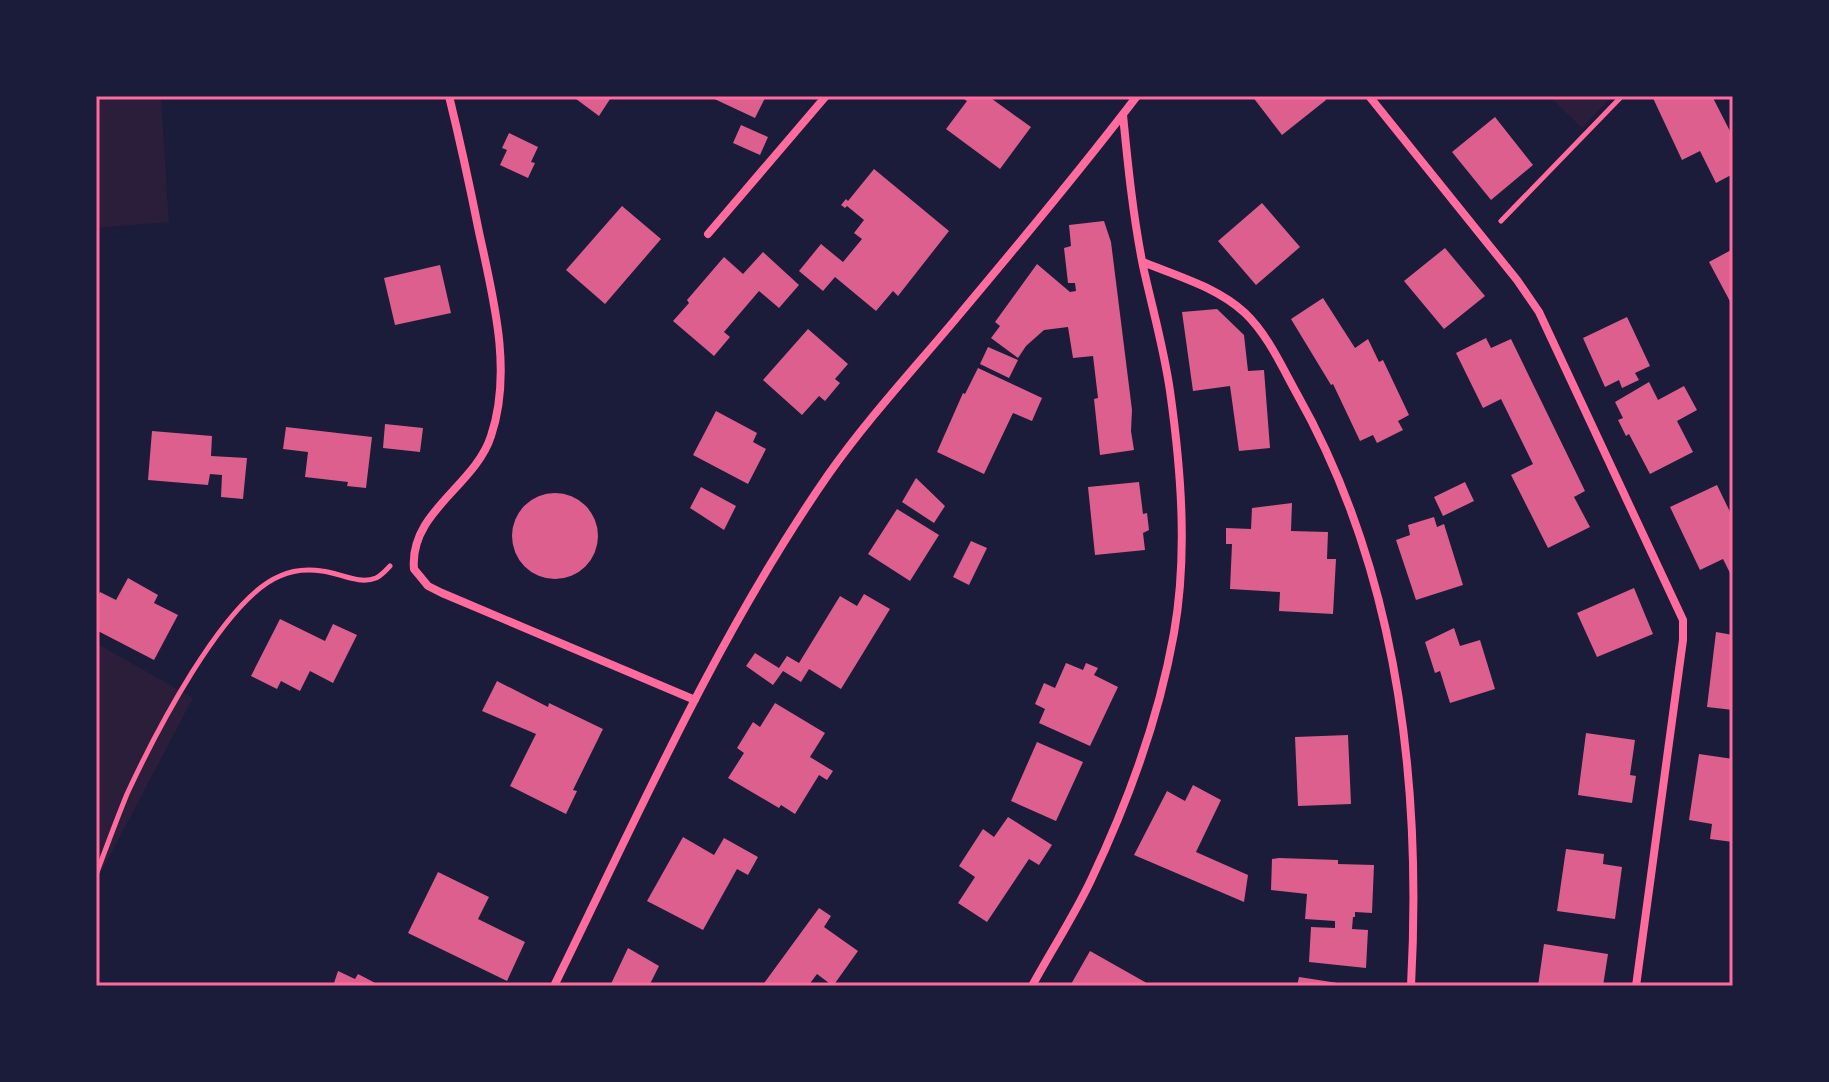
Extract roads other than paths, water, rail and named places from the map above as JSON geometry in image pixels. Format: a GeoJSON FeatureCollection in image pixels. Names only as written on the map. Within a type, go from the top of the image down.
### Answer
{"type":"FeatureCollection","features":[{"type":"Feature","properties":{"kind":"street"},"geometry":{"type":"LineString","coordinates":[[449,96],[495,306],[500,377],[489,443],[468,476],[431,516],[422,531],[414,547],[414,569],[428,586],[442,593],[695,700]]}},
{"type":"Feature","properties":{"kind":"street"},"geometry":{"type":"LineString","coordinates":[[708,234],[826,96]]}},
{"type":"Feature","properties":{"kind":"street"},"geometry":{"type":"LineString","coordinates":[[554,986],[695,700],[768,571],[842,455],[1137,96]]}},
{"type":"Feature","properties":{"kind":"street"},"geometry":{"type":"LineString","coordinates":[[1369,96],[1517,280],[1539,312],[1683,620],[1683,640],[1636,986]]}},
{"type":"Feature","properties":{"kind":"street"},"geometry":{"type":"LineString","coordinates":[[1032,986],[1090,881],[1116,822],[1155,717],[1175,630],[1181,550],[1180,480],[1170,389],[1143,262],[1123,115]]}},
{"type":"Feature","properties":{"kind":"street"},"geometry":{"type":"LineString","coordinates":[[1143,262],[1230,301],[1254,323],[1315,425],[1349,504],[1364,545],[1386,626],[1405,740],[1412,822],[1411,986]]}}]}
